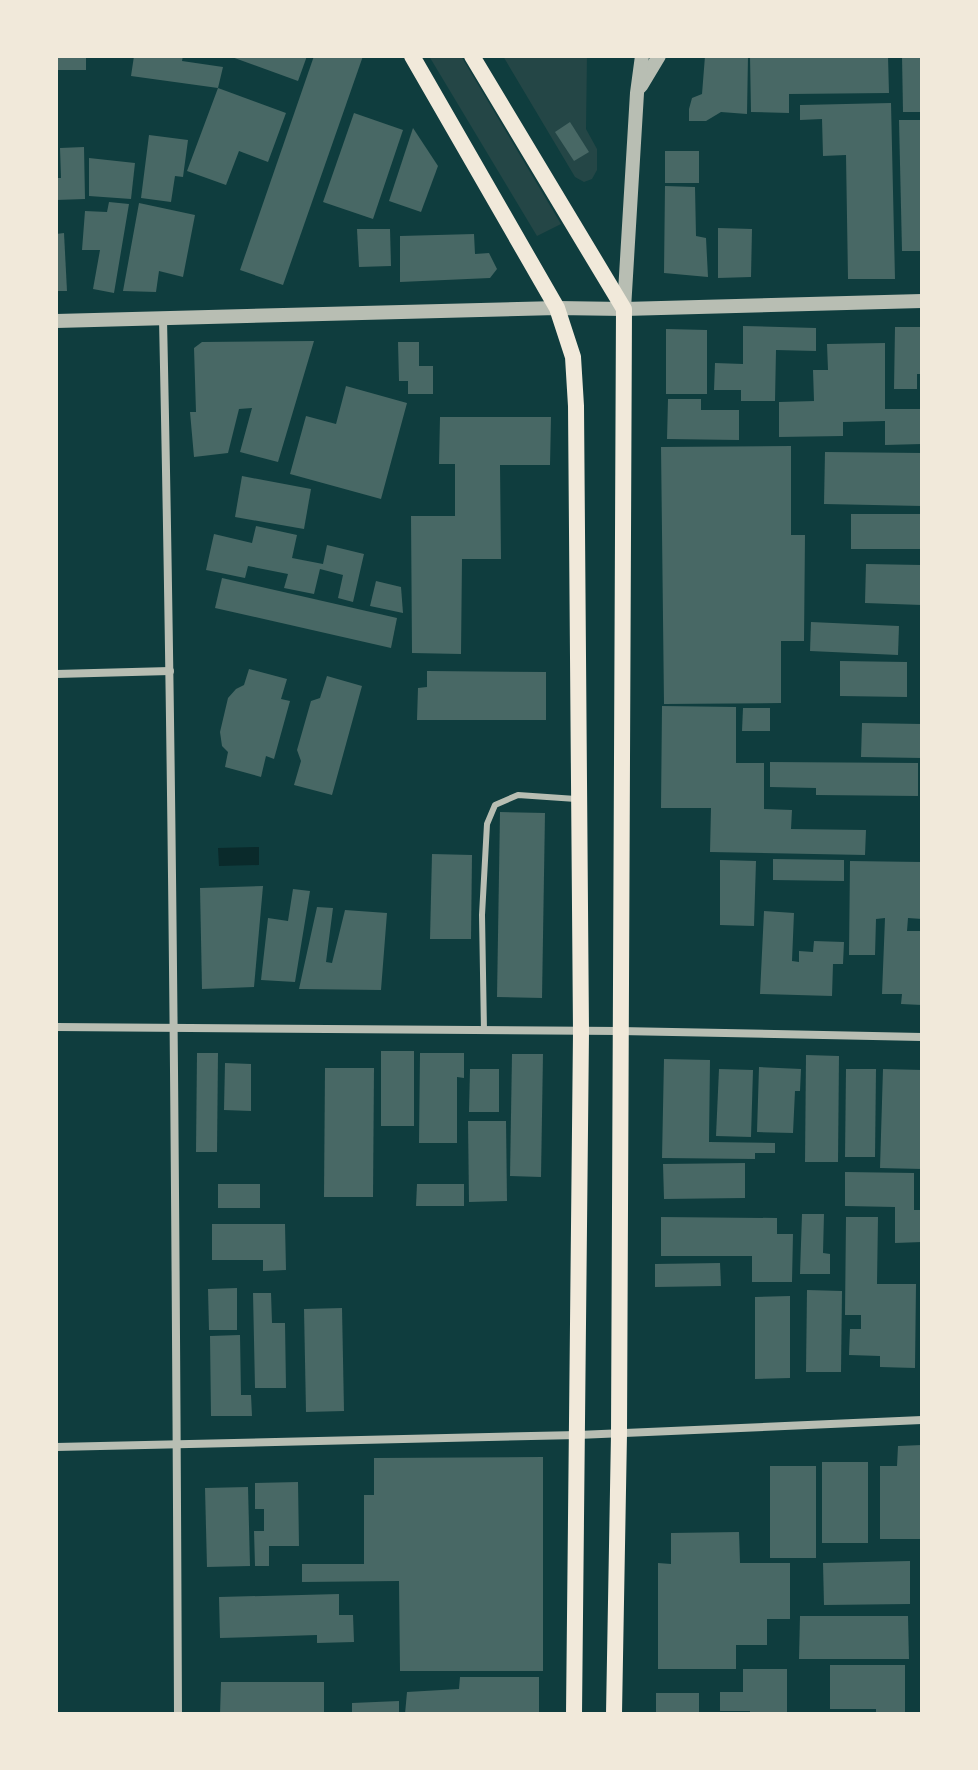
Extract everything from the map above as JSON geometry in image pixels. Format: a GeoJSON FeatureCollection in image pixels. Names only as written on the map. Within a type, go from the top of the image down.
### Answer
{"type":"FeatureCollection","features":[{"type":"Feature","properties":{"kind":"main road"},"geometry":{"type":"LineString","coordinates":[[412,56],[557,308],[573,357],[576,406],[581,1032],[574,1714]]}},
{"type":"Feature","properties":{"kind":"main road"},"geometry":{"type":"LineString","coordinates":[[472,56],[624,309],[619,1434],[614,1714]]}},
{"type":"Feature","properties":{"kind":"street"},"geometry":{"type":"LineString","coordinates":[[624,309],[642,56]]}},
{"type":"Feature","properties":{"kind":"street"},"geometry":{"type":"LineString","coordinates":[[637,93],[659,56]]}},
{"type":"Feature","properties":{"kind":"street"},"geometry":{"type":"LineString","coordinates":[[56,321],[922,301]]}},
{"type":"Feature","properties":{"kind":"street"},"geometry":{"type":"LineString","coordinates":[[163,319],[174,1027],[178,1714]]}},
{"type":"Feature","properties":{"kind":"street"},"geometry":{"type":"LineString","coordinates":[[56,674],[170,671]]}},
{"type":"Feature","properties":{"kind":"street"},"geometry":{"type":"LineString","coordinates":[[56,1027],[620,1031],[922,1037]]}},
{"type":"Feature","properties":{"kind":"street"},"geometry":{"type":"LineString","coordinates":[[56,1447],[619,1434],[922,1420]]}},
{"type":"Feature","properties":{"kind":"lane"},"geometry":{"type":"LineString","coordinates":[[484,1031],[482,915],[487,824],[495,805],[518,795],[579,799]]}},
{"type":"Feature","properties":{"kind":"shaded area"},"geometry":{"type":"Polygon","coordinates":[[[429,56],[461,56],[561,224],[537,236],[429,56]]]}},
{"type":"Feature","properties":{"kind":"shaded area"},"geometry":{"type":"Polygon","coordinates":[[[503,56],[587,56],[586,129],[597,149],[597,170],[592,179],[584,182],[575,177],[503,56]]]}},
{"type":"Feature","properties":{"kind":"shaded area"},"geometry":{"type":"Polygon","coordinates":[[[259,847],[259,865],[219,866],[218,848],[259,847]]]}},
{"type":"Feature","properties":{"kind":"building"},"geometry":{"type":"Polygon","coordinates":[[[56,56],[86,56],[86,70],[56,70],[56,56]]]}},
{"type":"Feature","properties":{"kind":"building"},"geometry":{"type":"Polygon","coordinates":[[[134,56],[183,56],[182,61],[223,67],[218,88],[131,76],[134,56]]]}},
{"type":"Feature","properties":{"kind":"building"},"geometry":{"type":"Polygon","coordinates":[[[229,56],[307,56],[298,81],[229,56]]]}},
{"type":"Feature","properties":{"kind":"building"},"geometry":{"type":"Polygon","coordinates":[[[314,56],[363,56],[283,285],[240,270],[314,56]]]}},
{"type":"Feature","properties":{"kind":"building"},"geometry":{"type":"Polygon","coordinates":[[[705,56],[748,56],[747,114],[721,112],[706,121],[689,121],[692,98],[702,94],[705,56]]]}},
{"type":"Feature","properties":{"kind":"building"},"geometry":{"type":"Polygon","coordinates":[[[750,56],[888,56],[889,93],[789,94],[789,113],[751,112],[750,56]]]}},
{"type":"Feature","properties":{"kind":"building"},"geometry":{"type":"Polygon","coordinates":[[[902,56],[922,56],[922,112],[903,112],[902,56]]]}},
{"type":"Feature","properties":{"kind":"building"},"geometry":{"type":"Polygon","coordinates":[[[218,88],[286,113],[268,162],[239,151],[226,185],[187,171],[218,88]]]}},
{"type":"Feature","properties":{"kind":"building"},"geometry":{"type":"Polygon","coordinates":[[[891,103],[895,279],[848,279],[846,155],[823,156],[822,119],[800,120],[800,105],[891,103]]]}},
{"type":"Feature","properties":{"kind":"building"},"geometry":{"type":"Polygon","coordinates":[[[354,113],[403,130],[373,219],[323,202],[354,113]]]}},
{"type":"Feature","properties":{"kind":"building"},"geometry":{"type":"Polygon","coordinates":[[[899,120],[922,120],[922,251],[902,251],[899,120]]]}},
{"type":"Feature","properties":{"kind":"building"},"geometry":{"type":"Polygon","coordinates":[[[570,122],[589,152],[574,161],[555,132],[570,122]]]}},
{"type":"Feature","properties":{"kind":"building"},"geometry":{"type":"Polygon","coordinates":[[[413,128],[438,166],[421,212],[389,201],[413,128]]]}},
{"type":"Feature","properties":{"kind":"building"},"geometry":{"type":"Polygon","coordinates":[[[149,135],[188,140],[183,177],[175,176],[171,202],[141,198],[149,135]]]}},
{"type":"Feature","properties":{"kind":"building"},"geometry":{"type":"Polygon","coordinates":[[[84,147],[85,199],[56,200],[56,178],[61,178],[60,148],[84,147]]]}},
{"type":"Feature","properties":{"kind":"building"},"geometry":{"type":"Polygon","coordinates":[[[665,151],[699,151],[699,183],[665,183],[665,151]]]}},
{"type":"Feature","properties":{"kind":"building"},"geometry":{"type":"Polygon","coordinates":[[[89,158],[135,163],[131,199],[89,196],[89,158]]]}},
{"type":"Feature","properties":{"kind":"building"},"geometry":{"type":"Polygon","coordinates":[[[665,186],[695,187],[696,236],[706,238],[708,277],[664,273],[665,186]]]}},
{"type":"Feature","properties":{"kind":"building"},"geometry":{"type":"Polygon","coordinates":[[[109,202],[129,204],[114,293],[93,289],[100,250],[82,250],[85,211],[107,212],[109,202]]]}},
{"type":"Feature","properties":{"kind":"building"},"geometry":{"type":"Polygon","coordinates":[[[139,203],[195,215],[183,277],[159,271],[156,292],[123,291],[139,203]]]}},
{"type":"Feature","properties":{"kind":"building"},"geometry":{"type":"Polygon","coordinates":[[[718,228],[752,229],[751,277],[718,278],[718,228]]]}},
{"type":"Feature","properties":{"kind":"building"},"geometry":{"type":"Polygon","coordinates":[[[357,229],[390,229],[391,266],[359,267],[357,229]]]}},
{"type":"Feature","properties":{"kind":"building"},"geometry":{"type":"Polygon","coordinates":[[[64,233],[67,291],[56,291],[56,234],[64,233]]]}},
{"type":"Feature","properties":{"kind":"building"},"geometry":{"type":"Polygon","coordinates":[[[474,234],[475,254],[489,253],[497,269],[490,278],[400,282],[400,236],[474,234]]]}},
{"type":"Feature","properties":{"kind":"building"},"geometry":{"type":"Polygon","coordinates":[[[743,326],[816,328],[816,351],[776,350],[775,401],[741,401],[741,390],[714,390],[715,363],[743,364],[743,326]]]}},
{"type":"Feature","properties":{"kind":"building"},"geometry":{"type":"Polygon","coordinates":[[[895,327],[922,327],[922,374],[917,374],[917,389],[894,389],[895,327]]]}},
{"type":"Feature","properties":{"kind":"building"},"geometry":{"type":"Polygon","coordinates":[[[666,329],[707,330],[707,394],[666,394],[666,329]]]}},
{"type":"Feature","properties":{"kind":"building"},"geometry":{"type":"Polygon","coordinates":[[[314,341],[278,462],[240,452],[252,408],[239,409],[228,453],[194,457],[190,412],[196,412],[194,348],[202,342],[314,341]]]}},
{"type":"Feature","properties":{"kind":"building"},"geometry":{"type":"Polygon","coordinates":[[[398,342],[419,342],[419,366],[433,366],[433,394],[408,394],[408,381],[399,381],[398,342]]]}},
{"type":"Feature","properties":{"kind":"building"},"geometry":{"type":"Polygon","coordinates":[[[885,343],[885,409],[922,409],[922,444],[885,445],[885,421],[843,422],[843,436],[779,437],[779,402],[814,401],[813,370],[828,370],[827,344],[885,343]]]}},
{"type":"Feature","properties":{"kind":"building"},"geometry":{"type":"Polygon","coordinates":[[[346,386],[407,403],[381,499],[290,474],[306,416],[336,424],[346,386]]]}},
{"type":"Feature","properties":{"kind":"building"},"geometry":{"type":"Polygon","coordinates":[[[668,399],[701,399],[701,410],[739,410],[739,440],[667,439],[668,399]]]}},
{"type":"Feature","properties":{"kind":"building"},"geometry":{"type":"Polygon","coordinates":[[[440,417],[551,417],[550,465],[500,465],[501,559],[462,559],[461,654],[412,653],[411,516],[455,516],[455,464],[439,464],[440,417]]]}},
{"type":"Feature","properties":{"kind":"building"},"geometry":{"type":"Polygon","coordinates":[[[791,446],[791,535],[805,535],[804,641],[781,641],[781,703],[664,704],[661,447],[791,446]]]}},
{"type":"Feature","properties":{"kind":"building"},"geometry":{"type":"Polygon","coordinates":[[[825,452],[922,453],[922,506],[824,504],[825,452]]]}},
{"type":"Feature","properties":{"kind":"building"},"geometry":{"type":"Polygon","coordinates":[[[242,476],[311,489],[304,529],[235,517],[242,476]]]}},
{"type":"Feature","properties":{"kind":"building"},"geometry":{"type":"Polygon","coordinates":[[[851,514],[922,514],[922,549],[851,549],[851,514]]]}},
{"type":"Feature","properties":{"kind":"building"},"geometry":{"type":"Polygon","coordinates":[[[256,526],[297,535],[292,558],[323,564],[327,545],[364,554],[353,602],[338,598],[343,575],[320,569],[314,594],[284,588],[288,574],[248,566],[245,578],[206,570],[214,534],[252,543],[256,526]]]}},
{"type":"Feature","properties":{"kind":"building"},"geometry":{"type":"Polygon","coordinates":[[[866,564],[922,565],[922,605],[865,603],[866,564]]]}},
{"type":"Feature","properties":{"kind":"building"},"geometry":{"type":"Polygon","coordinates":[[[222,578],[397,618],[391,648],[215,608],[222,578]]]}},
{"type":"Feature","properties":{"kind":"building"},"geometry":{"type":"Polygon","coordinates":[[[376,581],[401,587],[403,613],[370,606],[376,581]]]}},
{"type":"Feature","properties":{"kind":"building"},"geometry":{"type":"Polygon","coordinates":[[[811,622],[899,626],[898,655],[810,651],[811,622]]]}},
{"type":"Feature","properties":{"kind":"building"},"geometry":{"type":"Polygon","coordinates":[[[840,661],[907,662],[907,697],[840,696],[840,661]]]}},
{"type":"Feature","properties":{"kind":"building"},"geometry":{"type":"Polygon","coordinates":[[[249,669],[287,679],[281,699],[290,701],[274,759],[266,756],[261,777],[225,767],[228,752],[222,746],[220,732],[228,698],[244,685],[249,669]]]}},
{"type":"Feature","properties":{"kind":"building"},"geometry":{"type":"Polygon","coordinates":[[[427,671],[546,672],[546,720],[417,720],[418,688],[427,687],[427,671]]]}},
{"type":"Feature","properties":{"kind":"building"},"geometry":{"type":"Polygon","coordinates":[[[327,676],[362,686],[332,795],[294,785],[301,761],[297,750],[311,701],[320,698],[327,676]]]}},
{"type":"Feature","properties":{"kind":"building"},"geometry":{"type":"Polygon","coordinates":[[[662,706],[736,707],[736,763],[764,763],[764,809],[792,810],[791,829],[866,830],[865,855],[710,852],[711,808],[661,808],[662,706]]]}},
{"type":"Feature","properties":{"kind":"building"},"geometry":{"type":"Polygon","coordinates":[[[743,708],[770,708],[770,731],[742,731],[743,708]]]}},
{"type":"Feature","properties":{"kind":"building"},"geometry":{"type":"Polygon","coordinates":[[[862,723],[922,724],[922,758],[861,757],[862,723]]]}},
{"type":"Feature","properties":{"kind":"building"},"geometry":{"type":"Polygon","coordinates":[[[770,762],[918,763],[918,796],[816,795],[816,788],[770,787],[770,762]]]}},
{"type":"Feature","properties":{"kind":"building"},"geometry":{"type":"Polygon","coordinates":[[[500,812],[545,813],[542,998],[497,997],[500,812]]]}},
{"type":"Feature","properties":{"kind":"building"},"geometry":{"type":"Polygon","coordinates":[[[432,854],[472,855],[471,939],[430,939],[432,854]]]}},
{"type":"Feature","properties":{"kind":"building"},"geometry":{"type":"Polygon","coordinates":[[[773,859],[844,860],[844,881],[773,880],[773,859]]]}},
{"type":"Feature","properties":{"kind":"building"},"geometry":{"type":"Polygon","coordinates":[[[720,860],[756,861],[754,926],[720,925],[720,860]]]}},
{"type":"Feature","properties":{"kind":"building"},"geometry":{"type":"Polygon","coordinates":[[[850,861],[922,862],[922,919],[908,918],[907,931],[922,931],[922,1005],[901,1004],[902,994],[882,994],[885,918],[876,919],[875,955],[849,955],[850,861]]]}},
{"type":"Feature","properties":{"kind":"building"},"geometry":{"type":"Polygon","coordinates":[[[263,886],[254,987],[202,989],[200,888],[263,886]]]}},
{"type":"Feature","properties":{"kind":"building"},"geometry":{"type":"Polygon","coordinates":[[[293,889],[310,891],[295,982],[261,980],[268,918],[288,921],[293,889]]]}},
{"type":"Feature","properties":{"kind":"building"},"geometry":{"type":"Polygon","coordinates":[[[317,907],[333,908],[326,962],[332,963],[345,910],[387,913],[381,990],[299,989],[317,907]]]}},
{"type":"Feature","properties":{"kind":"building"},"geometry":{"type":"Polygon","coordinates":[[[764,911],[794,913],[792,961],[799,962],[799,951],[813,952],[814,941],[844,942],[843,964],[833,964],[832,996],[760,994],[764,911]]]}},
{"type":"Feature","properties":{"kind":"building"},"geometry":{"type":"Polygon","coordinates":[[[381,1051],[414,1051],[414,1126],[381,1126],[381,1051]]]}},
{"type":"Feature","properties":{"kind":"building"},"geometry":{"type":"Polygon","coordinates":[[[197,1053],[218,1053],[217,1152],[196,1152],[197,1053]]]}},
{"type":"Feature","properties":{"kind":"building"},"geometry":{"type":"Polygon","coordinates":[[[420,1053],[464,1053],[464,1078],[457,1077],[457,1143],[419,1143],[420,1053]]]}},
{"type":"Feature","properties":{"kind":"building"},"geometry":{"type":"Polygon","coordinates":[[[512,1054],[543,1054],[541,1177],[510,1176],[512,1054]]]}},
{"type":"Feature","properties":{"kind":"building"},"geometry":{"type":"Polygon","coordinates":[[[806,1055],[839,1056],[838,1162],[805,1162],[806,1055]]]}},
{"type":"Feature","properties":{"kind":"building"},"geometry":{"type":"Polygon","coordinates":[[[664,1059],[710,1060],[709,1142],[775,1143],[775,1153],[755,1153],[755,1159],[662,1158],[664,1059]]]}},
{"type":"Feature","properties":{"kind":"building"},"geometry":{"type":"Polygon","coordinates":[[[225,1063],[251,1064],[251,1111],[224,1110],[225,1063]]]}},
{"type":"Feature","properties":{"kind":"building"},"geometry":{"type":"Polygon","coordinates":[[[759,1067],[801,1069],[800,1091],[795,1091],[793,1133],[757,1132],[759,1067]]]}},
{"type":"Feature","properties":{"kind":"building"},"geometry":{"type":"Polygon","coordinates":[[[325,1068],[374,1068],[373,1197],[324,1197],[325,1068]]]}},
{"type":"Feature","properties":{"kind":"building"},"geometry":{"type":"Polygon","coordinates":[[[470,1069],[499,1069],[499,1112],[469,1112],[470,1069]]]}},
{"type":"Feature","properties":{"kind":"building"},"geometry":{"type":"Polygon","coordinates":[[[719,1069],[753,1070],[751,1137],[716,1136],[719,1069]]]}},
{"type":"Feature","properties":{"kind":"building"},"geometry":{"type":"Polygon","coordinates":[[[846,1069],[876,1069],[875,1157],[845,1157],[846,1069]]]}},
{"type":"Feature","properties":{"kind":"building"},"geometry":{"type":"Polygon","coordinates":[[[883,1069],[922,1070],[922,1169],[880,1168],[883,1069]]]}},
{"type":"Feature","properties":{"kind":"building"},"geometry":{"type":"Polygon","coordinates":[[[468,1121],[506,1121],[507,1201],[469,1202],[468,1121]]]}},
{"type":"Feature","properties":{"kind":"building"},"geometry":{"type":"Polygon","coordinates":[[[745,1163],[745,1198],[664,1199],[663,1164],[745,1163]]]}},
{"type":"Feature","properties":{"kind":"building"},"geometry":{"type":"Polygon","coordinates":[[[845,1172],[914,1173],[914,1210],[922,1210],[922,1242],[895,1243],[895,1207],[845,1206],[845,1172]]]}},
{"type":"Feature","properties":{"kind":"building"},"geometry":{"type":"Polygon","coordinates":[[[218,1184],[260,1184],[260,1208],[218,1208],[218,1184]]]}},
{"type":"Feature","properties":{"kind":"building"},"geometry":{"type":"Polygon","coordinates":[[[417,1184],[464,1184],[464,1206],[416,1206],[417,1184]]]}},
{"type":"Feature","properties":{"kind":"building"},"geometry":{"type":"Polygon","coordinates":[[[802,1214],[824,1214],[823,1253],[830,1254],[830,1274],[800,1274],[802,1214]]]}},
{"type":"Feature","properties":{"kind":"building"},"geometry":{"type":"Polygon","coordinates":[[[661,1217],[777,1218],[777,1234],[793,1234],[792,1282],[752,1282],[752,1256],[661,1256],[661,1217]]]}},
{"type":"Feature","properties":{"kind":"building"},"geometry":{"type":"Polygon","coordinates":[[[846,1217],[878,1217],[877,1284],[916,1284],[915,1368],[880,1367],[880,1356],[849,1355],[850,1329],[861,1329],[861,1315],[845,1315],[846,1217]]]}},
{"type":"Feature","properties":{"kind":"building"},"geometry":{"type":"Polygon","coordinates":[[[212,1224],[285,1224],[286,1270],[263,1271],[263,1260],[212,1260],[212,1224]]]}},
{"type":"Feature","properties":{"kind":"building"},"geometry":{"type":"Polygon","coordinates":[[[720,1263],[721,1286],[655,1287],[655,1264],[720,1263]]]}},
{"type":"Feature","properties":{"kind":"building"},"geometry":{"type":"Polygon","coordinates":[[[237,1288],[237,1330],[209,1330],[208,1289],[237,1288]]]}},
{"type":"Feature","properties":{"kind":"building"},"geometry":{"type":"Polygon","coordinates":[[[807,1290],[842,1291],[841,1372],[806,1372],[807,1290]]]}},
{"type":"Feature","properties":{"kind":"building"},"geometry":{"type":"Polygon","coordinates":[[[253,1293],[271,1293],[272,1323],[285,1323],[286,1388],[255,1388],[253,1293]]]}},
{"type":"Feature","properties":{"kind":"building"},"geometry":{"type":"Polygon","coordinates":[[[790,1296],[790,1378],[755,1379],[755,1297],[790,1296]]]}},
{"type":"Feature","properties":{"kind":"building"},"geometry":{"type":"Polygon","coordinates":[[[342,1308],[344,1411],[306,1412],[304,1309],[342,1308]]]}},
{"type":"Feature","properties":{"kind":"building"},"geometry":{"type":"Polygon","coordinates":[[[240,1335],[241,1395],[251,1395],[252,1416],[211,1416],[210,1336],[240,1335]]]}},
{"type":"Feature","properties":{"kind":"building"},"geometry":{"type":"Polygon","coordinates":[[[922,1445],[922,1539],[880,1539],[880,1466],[897,1466],[898,1446],[922,1445]]]}},
{"type":"Feature","properties":{"kind":"building"},"geometry":{"type":"Polygon","coordinates":[[[543,1457],[543,1671],[400,1671],[399,1581],[302,1582],[302,1564],[364,1564],[364,1495],[374,1495],[374,1458],[543,1457]]]}},
{"type":"Feature","properties":{"kind":"building"},"geometry":{"type":"Polygon","coordinates":[[[822,1462],[868,1462],[868,1543],[822,1543],[822,1462]]]}},
{"type":"Feature","properties":{"kind":"building"},"geometry":{"type":"Polygon","coordinates":[[[770,1466],[816,1466],[816,1558],[770,1558],[770,1466]]]}},
{"type":"Feature","properties":{"kind":"building"},"geometry":{"type":"Polygon","coordinates":[[[298,1482],[299,1546],[269,1546],[269,1566],[255,1566],[254,1531],[264,1531],[264,1509],[255,1509],[255,1483],[298,1482]]]}},
{"type":"Feature","properties":{"kind":"building"},"geometry":{"type":"Polygon","coordinates":[[[248,1487],[250,1566],[207,1567],[205,1488],[248,1487]]]}},
{"type":"Feature","properties":{"kind":"building"},"geometry":{"type":"Polygon","coordinates":[[[739,1532],[740,1563],[790,1563],[790,1619],[767,1619],[767,1645],[736,1645],[736,1669],[658,1669],[658,1563],[671,1564],[671,1533],[739,1532]]]}},
{"type":"Feature","properties":{"kind":"building"},"geometry":{"type":"Polygon","coordinates":[[[910,1561],[910,1604],[824,1605],[823,1563],[910,1561]]]}},
{"type":"Feature","properties":{"kind":"building"},"geometry":{"type":"Polygon","coordinates":[[[339,1594],[339,1615],[353,1615],[354,1642],[317,1643],[317,1635],[220,1638],[219,1597],[339,1594]]]}},
{"type":"Feature","properties":{"kind":"building"},"geometry":{"type":"Polygon","coordinates":[[[800,1616],[908,1616],[909,1659],[799,1659],[800,1616]]]}},
{"type":"Feature","properties":{"kind":"building"},"geometry":{"type":"Polygon","coordinates":[[[830,1665],[905,1665],[905,1714],[876,1714],[876,1709],[830,1709],[830,1665]]]}},
{"type":"Feature","properties":{"kind":"building"},"geometry":{"type":"Polygon","coordinates":[[[743,1669],[787,1669],[787,1714],[720,1711],[720,1692],[743,1692],[743,1669]]]}},
{"type":"Feature","properties":{"kind":"building"},"geometry":{"type":"Polygon","coordinates":[[[460,1677],[539,1677],[539,1714],[405,1714],[407,1692],[459,1689],[460,1677]]]}},
{"type":"Feature","properties":{"kind":"building"},"geometry":{"type":"Polygon","coordinates":[[[221,1682],[324,1682],[324,1714],[220,1714],[221,1682]]]}},
{"type":"Feature","properties":{"kind":"building"},"geometry":{"type":"Polygon","coordinates":[[[656,1693],[699,1693],[699,1714],[656,1714],[656,1693]]]}},
{"type":"Feature","properties":{"kind":"building"},"geometry":{"type":"Polygon","coordinates":[[[399,1701],[399,1714],[352,1714],[352,1703],[399,1701]]]}}]}
